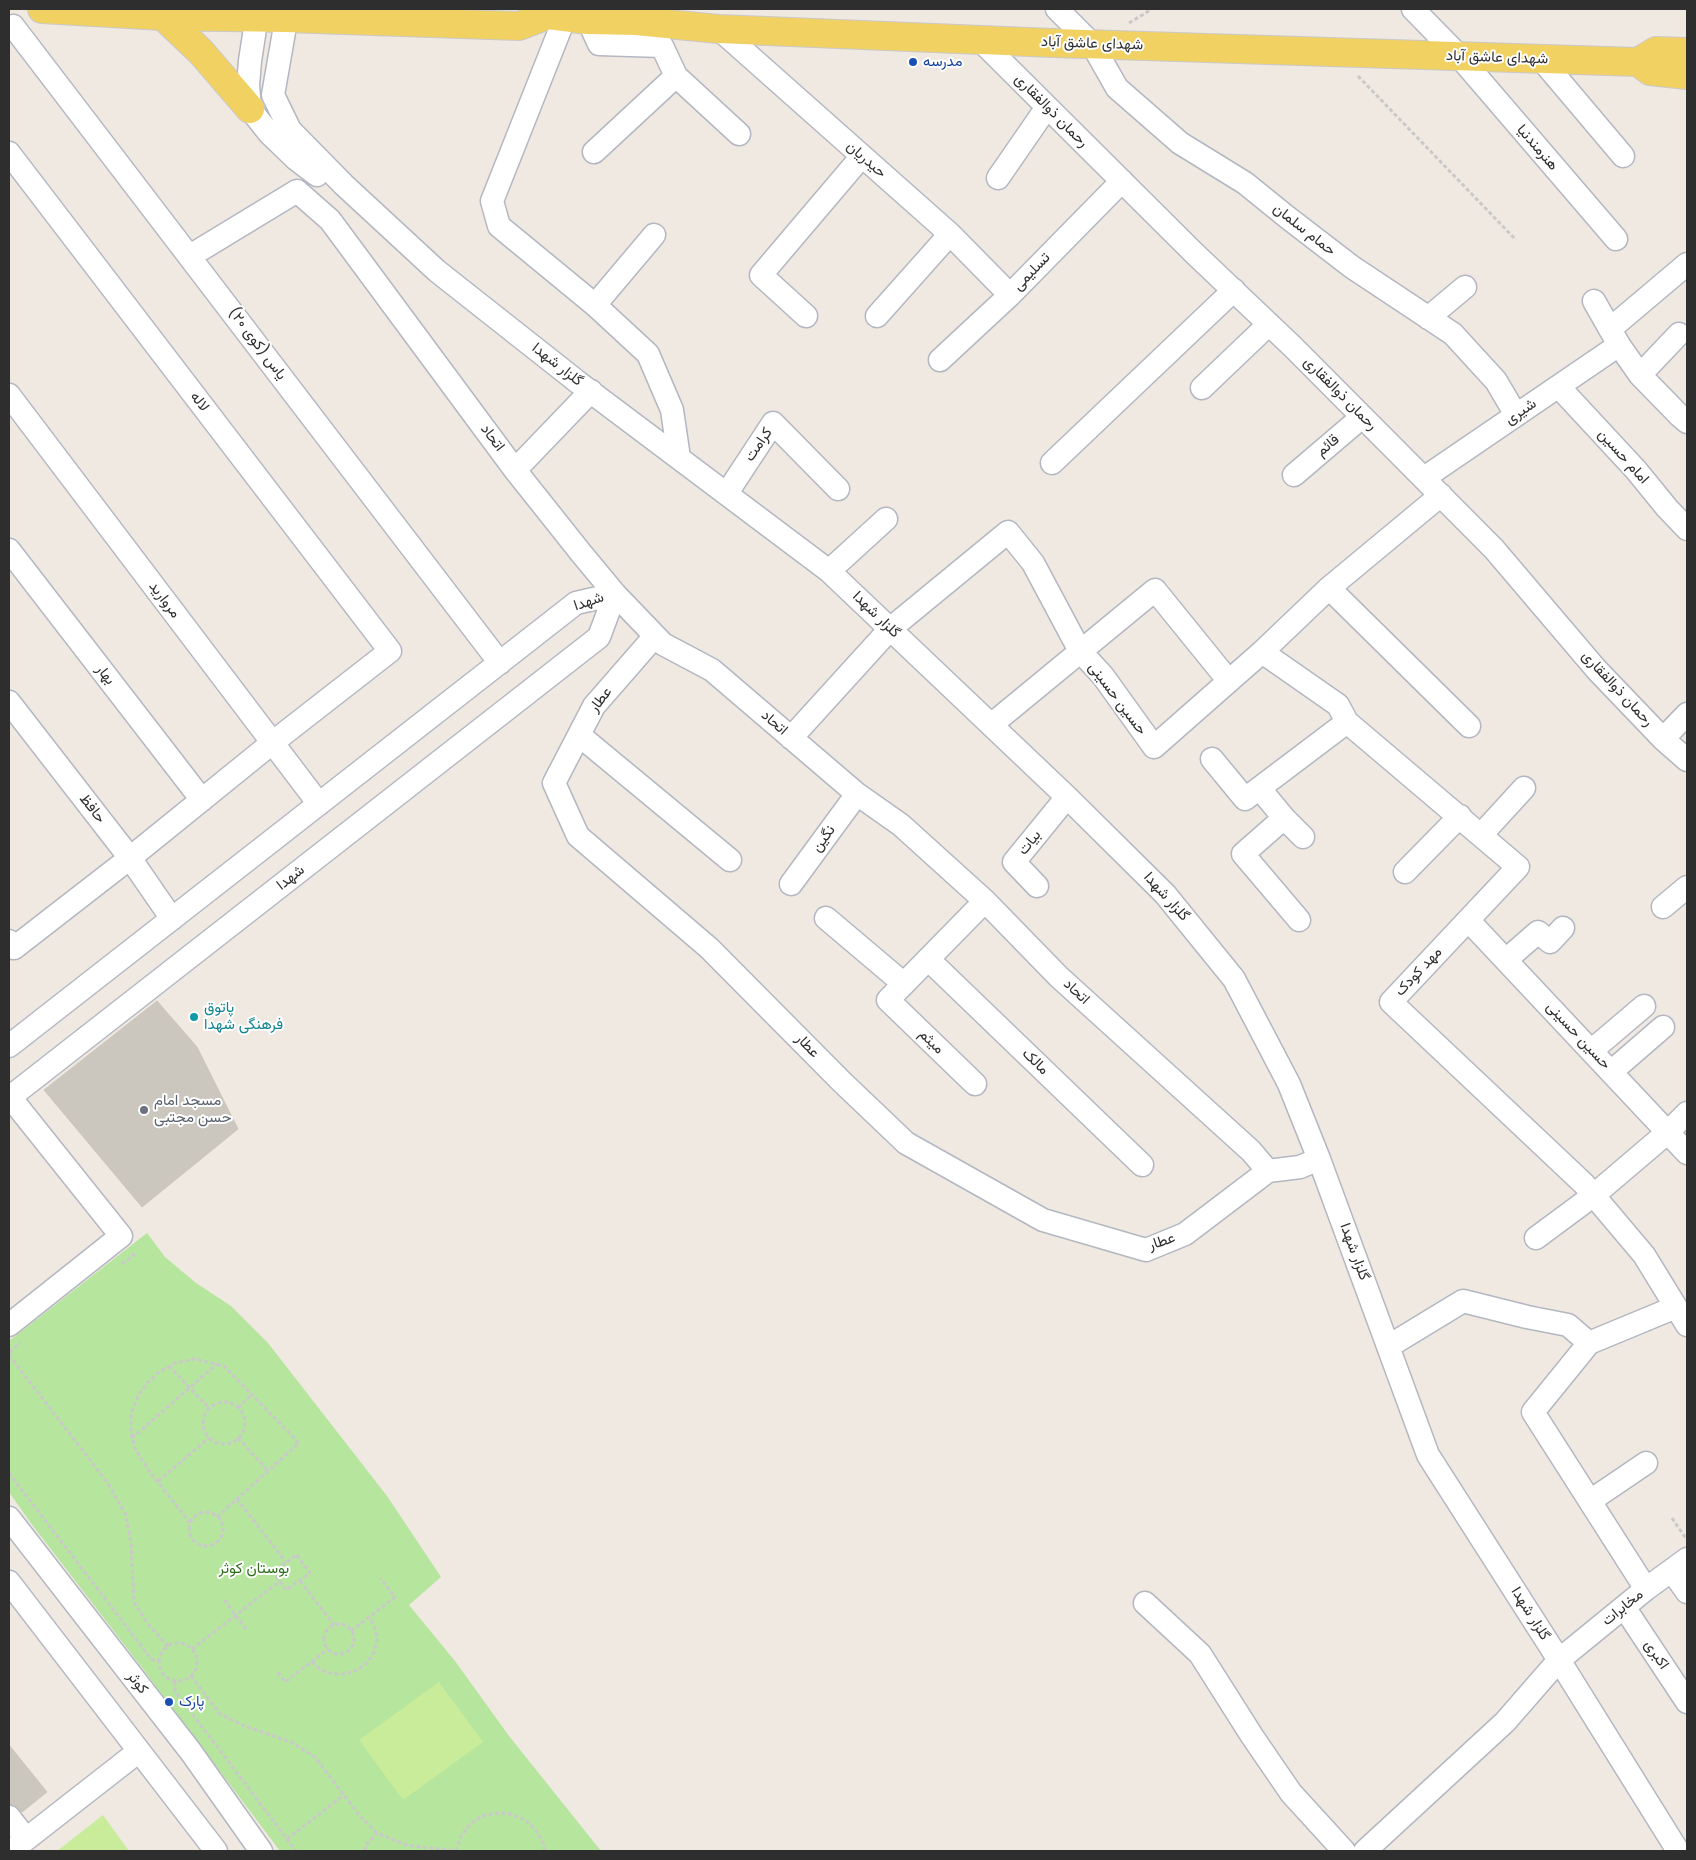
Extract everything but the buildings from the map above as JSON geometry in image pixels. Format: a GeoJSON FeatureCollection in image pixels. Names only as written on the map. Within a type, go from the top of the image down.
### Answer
{"type":"FeatureCollection","features":[{"type":"Feature","properties":{"kind":"main road","name":"شهدای عاشق آباد"},"geometry":{"type":"LineString","coordinates":[[42,9],[163,16],[287,13],[519,26],[559,15],[641,15],[719,29],[980,40],[1638,62],[1656,51],[1687,52]]}},
{"type":"Feature","properties":{"kind":"main road"},"geometry":{"type":"LineString","coordinates":[[163,16],[201,52],[250,109]]}},
{"type":"Feature","properties":{"kind":"main road","name":"شهدای عاشق آباد"},"geometry":{"type":"LineString","coordinates":[[1638,62],[1650,71],[1687,75]]}},
{"type":"Feature","properties":{"kind":"street","name":"حمام سلمان"},"geometry":{"type":"LineString","coordinates":[[1057,9],[1092,44],[1117,88],[1180,143],[1245,182],[1352,268],[1453,334],[1496,381],[1516,415]]}},
{"type":"Feature","properties":{"kind":"street","name":"هنرمندنیا"},"geometry":{"type":"LineString","coordinates":[[1416,10],[1459,56],[1616,239]]}},
{"type":"Feature","properties":{"kind":"street"},"geometry":{"type":"LineString","coordinates":[[257,13],[252,39],[248,86],[250,109],[269,134],[296,159],[317,175],[344,185]]}},
{"type":"Feature","properties":{"kind":"street","name":"گلزار شهدا"},"geometry":{"type":"LineString","coordinates":[[287,13],[273,95],[290,130],[344,185],[437,271],[590,391],[829,571],[1067,797],[1166,894],[1234,979],[1289,1084],[1319,1158],[1428,1454],[1678,1851]]}},
{"type":"Feature","properties":{"kind":"street"},"geometry":{"type":"LineString","coordinates":[[679,458],[672,410],[648,354],[595,305],[499,226],[492,200],[559,15],[599,44],[662,46],[676,76],[739,134]]}},
{"type":"Feature","properties":{"kind":"street","name":"یاس (کوی ۲۰)"},"geometry":{"type":"LineString","coordinates":[[12,26],[500,663]]}},
{"type":"Feature","properties":{"kind":"street","name":"حیدریان"},"geometry":{"type":"LineString","coordinates":[[719,29],[950,234],[1010,295]]}},
{"type":"Feature","properties":{"kind":"street","name":"رحمان ذوالفقاری"},"geometry":{"type":"LineString","coordinates":[[980,40],[1441,495],[1494,549],[1596,669],[1663,739],[1687,760]]}},
{"type":"Feature","properties":{"kind":"street"},"geometry":{"type":"LineString","coordinates":[[1541,59],[1623,156]]}},
{"type":"Feature","properties":{"kind":"street"},"geometry":{"type":"LineString","coordinates":[[594,152],[676,76]]}},
{"type":"Feature","properties":{"kind":"street"},"geometry":{"type":"LineString","coordinates":[[998,178],[1047,107]]}},
{"type":"Feature","properties":{"kind":"street","name":"لاله"},"geometry":{"type":"LineString","coordinates":[[9,153],[390,651],[272,743]]}},
{"type":"Feature","properties":{"kind":"street"},"geometry":{"type":"LineString","coordinates":[[806,316],[761,275],[862,156]]}},
{"type":"Feature","properties":{"kind":"street","name":"تسلیمی"},"geometry":{"type":"LineString","coordinates":[[940,360],[1010,295],[1122,181]]}},
{"type":"Feature","properties":{"kind":"street","name":"اتحاد"},"geometry":{"type":"LineString","coordinates":[[190,256],[297,191],[330,220],[581,554],[615,594],[655,636],[663,644],[712,670],[857,794],[901,825],[985,901],[1059,977],[1251,1151],[1268,1171]]}},
{"type":"Feature","properties":{"kind":"street"},"geometry":{"type":"LineString","coordinates":[[877,316],[950,234]]}},
{"type":"Feature","properties":{"kind":"street"},"geometry":{"type":"LineString","coordinates":[[595,305],[654,235]]}},
{"type":"Feature","properties":{"kind":"street","name":"شیری"},"geometry":{"type":"LineString","coordinates":[[1424,478],[1558,387],[1614,337],[1687,264]]}},
{"type":"Feature","properties":{"kind":"street"},"geometry":{"type":"LineString","coordinates":[[1428,318],[1464,287]]}},
{"type":"Feature","properties":{"kind":"street"},"geometry":{"type":"LineString","coordinates":[[1052,463],[1234,290]]}},
{"type":"Feature","properties":{"kind":"street"},"geometry":{"type":"LineString","coordinates":[[1594,301],[1614,337],[1640,375],[1687,422]]}},
{"type":"Feature","properties":{"kind":"street"},"geometry":{"type":"LineString","coordinates":[[1202,388],[1269,324]]}},
{"type":"Feature","properties":{"kind":"street"},"geometry":{"type":"LineString","coordinates":[[1640,375],[1679,334]]}},
{"type":"Feature","properties":{"kind":"street","name":"امام حسین"},"geometry":{"type":"LineString","coordinates":[[1558,387],[1636,470],[1687,529]]}},
{"type":"Feature","properties":{"kind":"street"},"geometry":{"type":"LineString","coordinates":[[516,470],[590,391]]}},
{"type":"Feature","properties":{"kind":"street","name":"مروارید"},"geometry":{"type":"LineString","coordinates":[[9,396],[319,804]]}},
{"type":"Feature","properties":{"kind":"street","name":"قائم"},"geometry":{"type":"LineString","coordinates":[[1294,475],[1362,417]]}},
{"type":"Feature","properties":{"kind":"street","name":"کرامت"},"geometry":{"type":"LineString","coordinates":[[727,493],[773,423],[838,489]]}},
{"type":"Feature","properties":{"kind":"street","name":"حسین حسینی"},"geometry":{"type":"LineString","coordinates":[[890,629],[1008,532],[1033,563],[1080,651],[1103,676],[1154,747],[1262,652],[1329,588],[1441,495]]}},
{"type":"Feature","properties":{"kind":"street"},"geometry":{"type":"LineString","coordinates":[[829,571],[886,519]]}},
{"type":"Feature","properties":{"kind":"street","name":"بهار"},"geometry":{"type":"LineString","coordinates":[[9,550],[202,800]]}},
{"type":"Feature","properties":{"kind":"street"},"geometry":{"type":"LineString","coordinates":[[1329,588],[1469,726]]}},
{"type":"Feature","properties":{"kind":"street"},"geometry":{"type":"LineString","coordinates":[[991,725],[1155,590],[1228,680]]}},
{"type":"Feature","properties":{"kind":"street","name":"شهدا"},"geometry":{"type":"LineString","coordinates":[[9,1046],[576,603],[615,594]]}},
{"type":"Feature","properties":{"kind":"street","name":"شهدا"},"geometry":{"type":"LineString","coordinates":[[9,1098],[600,636],[615,594]]}},
{"type":"Feature","properties":{"kind":"street"},"geometry":{"type":"LineString","coordinates":[[791,738],[890,629]]}},
{"type":"Feature","properties":{"kind":"street","name":"عطار"},"geometry":{"type":"LineString","coordinates":[[655,636],[594,706],[554,783],[578,836],[709,948],[842,1082],[906,1143],[1043,1220],[1146,1250],[1186,1234],[1268,1171]]}},
{"type":"Feature","properties":{"kind":"street","name":"مهد کودک"},"geometry":{"type":"LineString","coordinates":[[1262,652],[1338,705],[1347,722],[1518,866],[1391,1002],[1584,1184],[1644,1255],[1682,1316]]}},
{"type":"Feature","properties":{"kind":"street","name":"حافظ"},"geometry":{"type":"LineString","coordinates":[[9,702],[130,858],[172,918]]}},
{"type":"Feature","properties":{"kind":"street"},"geometry":{"type":"LineString","coordinates":[[1663,739],[1687,714]]}},
{"type":"Feature","properties":{"kind":"street"},"geometry":{"type":"LineString","coordinates":[[1212,758],[1245,799],[1347,722]]}},
{"type":"Feature","properties":{"kind":"street"},"geometry":{"type":"LineString","coordinates":[[579,735],[730,860]]}},
{"type":"Feature","properties":{"kind":"street"},"geometry":{"type":"LineString","coordinates":[[11,944],[130,858],[272,743]]}},
{"type":"Feature","properties":{"kind":"street"},"geometry":{"type":"LineString","coordinates":[[1260,788],[1284,818],[1303,837]]}},
{"type":"Feature","properties":{"kind":"street"},"geometry":{"type":"LineString","coordinates":[[1481,835],[1524,788]]}},
{"type":"Feature","properties":{"kind":"street","name":"نگین"},"geometry":{"type":"LineString","coordinates":[[791,884],[857,794]]}},
{"type":"Feature","properties":{"kind":"street","name":"بیات"},"geometry":{"type":"LineString","coordinates":[[1037,886],[1014,862],[1067,797]]}},
{"type":"Feature","properties":{"kind":"street"},"geometry":{"type":"LineString","coordinates":[[1405,872],[1460,816]]}},
{"type":"Feature","properties":{"kind":"street"},"geometry":{"type":"LineString","coordinates":[[1284,818],[1243,854],[1300,920]]}},
{"type":"Feature","properties":{"kind":"street"},"geometry":{"type":"LineString","coordinates":[[1663,908],[1687,887]]}},
{"type":"Feature","properties":{"kind":"street"},"geometry":{"type":"LineString","coordinates":[[826,918],[896,992],[985,901]]}},
{"type":"Feature","properties":{"kind":"street","name":"حسین حسینی"},"geometry":{"type":"LineString","coordinates":[[1468,920],[1687,1153]]}},
{"type":"Feature","properties":{"kind":"street"},"geometry":{"type":"LineString","coordinates":[[1506,960],[1538,932],[1550,942],[1563,928]]}},
{"type":"Feature","properties":{"kind":"street","name":"مالک"},"geometry":{"type":"LineString","coordinates":[[929,960],[1142,1164]]}},
{"type":"Feature","properties":{"kind":"street","name":"میثم"},"geometry":{"type":"LineString","coordinates":[[896,992],[975,1084]]}},
{"type":"Feature","properties":{"kind":"street"},"geometry":{"type":"LineString","coordinates":[[1591,1051],[1644,1006]]}},
{"type":"Feature","properties":{"kind":"street"},"geometry":{"type":"LineString","coordinates":[[1611,1072],[1663,1027]]}},
{"type":"Feature","properties":{"kind":"street"},"geometry":{"type":"LineString","coordinates":[[9,1098],[121,1236],[9,1325]]}},
{"type":"Feature","properties":{"kind":"street"},"geometry":{"type":"LineString","coordinates":[[1536,1238],[1594,1195],[1668,1132],[1687,1113]]}},
{"type":"Feature","properties":{"kind":"street"},"geometry":{"type":"LineString","coordinates":[[1268,1171],[1300,1167],[1319,1158]]}},
{"type":"Feature","properties":{"kind":"street"},"geometry":{"type":"LineString","coordinates":[[1388,1346],[1463,1301],[1526,1317],[1568,1325],[1589,1343]]}},
{"type":"Feature","properties":{"kind":"street"},"geometry":{"type":"LineString","coordinates":[[1646,1589],[1533,1412],[1589,1343],[1682,1316]]}},
{"type":"Feature","properties":{"kind":"street"},"geometry":{"type":"LineString","coordinates":[[1590,1501],[1646,1463]]}},
{"type":"Feature","properties":{"kind":"street","name":"کوثر"},"geometry":{"type":"LineString","coordinates":[[9,1518],[191,1752],[261,1851]]}},
{"type":"Feature","properties":{"kind":"street"},"geometry":{"type":"LineString","coordinates":[[1680,1565],[1687,1592]]}},
{"type":"Feature","properties":{"kind":"street","name":"مخابرات"},"geometry":{"type":"LineString","coordinates":[[1365,1851],[1505,1722],[1559,1660],[1646,1589],[1680,1565]]}},
{"type":"Feature","properties":{"kind":"street"},"geometry":{"type":"LineString","coordinates":[[9,1582],[216,1851]]}},
{"type":"Feature","properties":{"kind":"street"},"geometry":{"type":"LineString","coordinates":[[1145,1603],[1200,1654],[1291,1793],[1344,1851]]}},
{"type":"Feature","properties":{"kind":"street","name":"اکبری"},"geometry":{"type":"LineString","coordinates":[[1624,1607],[1687,1702]]}},
{"type":"Feature","properties":{"kind":"street"},"geometry":{"type":"LineString","coordinates":[[9,1817],[18,1845],[140,1752]]}},
{"type":"Feature","properties":{"kind":"path"},"geometry":{"type":"LineString","coordinates":[[1335,52],[1516,240]]}},
{"type":"Feature","properties":{"kind":"path"},"geometry":{"type":"LineString","coordinates":[[9,1355],[107,1482],[126,1515],[131,1543],[134,1602],[148,1624],[168,1646]]}},
{"type":"Feature","properties":{"kind":"path"},"geometry":{"type":"LineString","coordinates":[[190,1523],[149,1471],[135,1449],[132,1438],[131,1414],[138,1396],[146,1383],[159,1372],[175,1363],[194,1358],[224,1366],[300,1443],[217,1517]]}},
{"type":"Feature","properties":{"kind":"path"},"geometry":{"type":"LineString","coordinates":[[132,1438],[217,1364]]}},
{"type":"Feature","properties":{"kind":"path"},"geometry":{"type":"LineString","coordinates":[[170,1366],[209,1408]]}},
{"type":"Feature","properties":{"kind":"path"},"geometry":{"type":"LineString","coordinates":[[238,1408],[252,1394]]}},
{"type":"Feature","properties":{"kind":"path"},"geometry":{"type":"LineString","coordinates":[[225,1402],[238,1408],[242,1414],[244,1426],[238,1438],[226,1444],[209,1438],[203,1424],[204,1417],[209,1408],[218,1403],[225,1402]]}},
{"type":"Feature","properties":{"kind":"path"},"geometry":{"type":"LineString","coordinates":[[158,1481],[209,1438]]}},
{"type":"Feature","properties":{"kind":"path"},"geometry":{"type":"LineString","coordinates":[[238,1438],[268,1471]]}},
{"type":"Feature","properties":{"kind":"path"},"geometry":{"type":"LineString","coordinates":[[9,1472],[151,1659],[159,1662]]}},
{"type":"Feature","properties":{"kind":"path"},"geometry":{"type":"LineString","coordinates":[[237,1499],[286,1562]]}},
{"type":"Feature","properties":{"kind":"path"},"geometry":{"type":"LineString","coordinates":[[207,1512],[217,1517],[222,1526],[222,1532],[217,1542],[212,1545],[200,1545],[189,1533],[190,1523],[197,1515],[207,1512]]}},
{"type":"Feature","properties":{"kind":"path"},"geometry":{"type":"LineString","coordinates":[[1672,1518],[1687,1540]]}},
{"type":"Feature","properties":{"kind":"path"},"geometry":{"type":"LineString","coordinates":[[297,1555],[310,1573],[300,1580],[286,1590],[273,1572],[297,1555]]}},
{"type":"Feature","properties":{"kind":"path"},"geometry":{"type":"LineString","coordinates":[[351,1631],[395,1597],[380,1578]]}},
{"type":"Feature","properties":{"kind":"path"},"geometry":{"type":"LineString","coordinates":[[300,1580],[334,1625]]}},
{"type":"Feature","properties":{"kind":"path"},"geometry":{"type":"LineString","coordinates":[[192,1649],[280,1581]]}},
{"type":"Feature","properties":{"kind":"path"},"geometry":{"type":"LineString","coordinates":[[224,1600],[246,1629]]}},
{"type":"Feature","properties":{"kind":"path"},"geometry":{"type":"LineString","coordinates":[[312,1662],[321,1670],[333,1674],[345,1674],[357,1670],[367,1663],[374,1652],[377,1640],[376,1628],[370,1616]]}},
{"type":"Feature","properties":{"kind":"path"},"geometry":{"type":"LineString","coordinates":[[334,1625],[343,1625],[351,1631],[354,1640],[346,1652],[336,1654],[328,1649],[324,1636],[329,1628],[334,1625]]}},
{"type":"Feature","properties":{"kind":"path"},"geometry":{"type":"LineString","coordinates":[[180,1643],[192,1649],[197,1660],[197,1666],[191,1676],[186,1679],[175,1680],[164,1675],[159,1662],[163,1650],[168,1646],[180,1643]]}},
{"type":"Feature","properties":{"kind":"path"},"geometry":{"type":"LineString","coordinates":[[278,1672],[285,1682],[328,1649]]}},
{"type":"Feature","properties":{"kind":"path"},"geometry":{"type":"LineString","coordinates":[[191,1676],[220,1714],[242,1725],[291,1742],[315,1757],[358,1815],[377,1833],[406,1845],[456,1851],[461,1836],[470,1824],[482,1816],[497,1813],[512,1814],[525,1820],[536,1830],[545,1851]]}},
{"type":"Feature","properties":{"kind":"path"},"geometry":{"type":"LineString","coordinates":[[175,1680],[175,1691],[296,1851]]}},
{"type":"Feature","properties":{"kind":"path"},"geometry":{"type":"LineString","coordinates":[[287,1839],[344,1795]]}},
{"type":"Feature","properties":{"kind":"path"},"geometry":{"type":"LineString","coordinates":[[366,1851],[366,1845],[377,1833]]}},
{"type":"Feature","properties":{"kind":"green space","name":"بوستان کوثر"},"geometry":{"type":"Polygon","coordinates":[[[147,1233],[165,1257],[196,1283],[231,1306],[268,1343],[387,1496],[441,1577],[409,1605],[455,1661],[509,1736],[601,1851],[280,1851],[30,1522],[9,1492],[9,1341],[147,1233]]]}},
{"type":"Feature","properties":{"kind":"green space"},"geometry":{"type":"Polygon","coordinates":[[[439,1682],[483,1742],[403,1800],[359,1740],[439,1682]]]}},
{"type":"Feature","properties":{"kind":"green space"},"geometry":{"type":"Polygon","coordinates":[[[103,1815],[129,1851],[57,1851],[103,1815]]]}},
{"type":"Feature","properties":{"kind":"place","name":"مدرسه"},"geometry":{"type":"Point","coordinates":[913,62]}},
{"type":"Feature","properties":{"kind":"place","name":"پاتوق فرهنگی شهدا"},"geometry":{"type":"Point","coordinates":[194,1017]}},
{"type":"Feature","properties":{"kind":"place","name":"مسجد امام حسن مجتبی"},"geometry":{"type":"Point","coordinates":[144,1110]}},
{"type":"Feature","properties":{"kind":"place","name":"پارک"},"geometry":{"type":"Point","coordinates":[169,1702]}}]}
